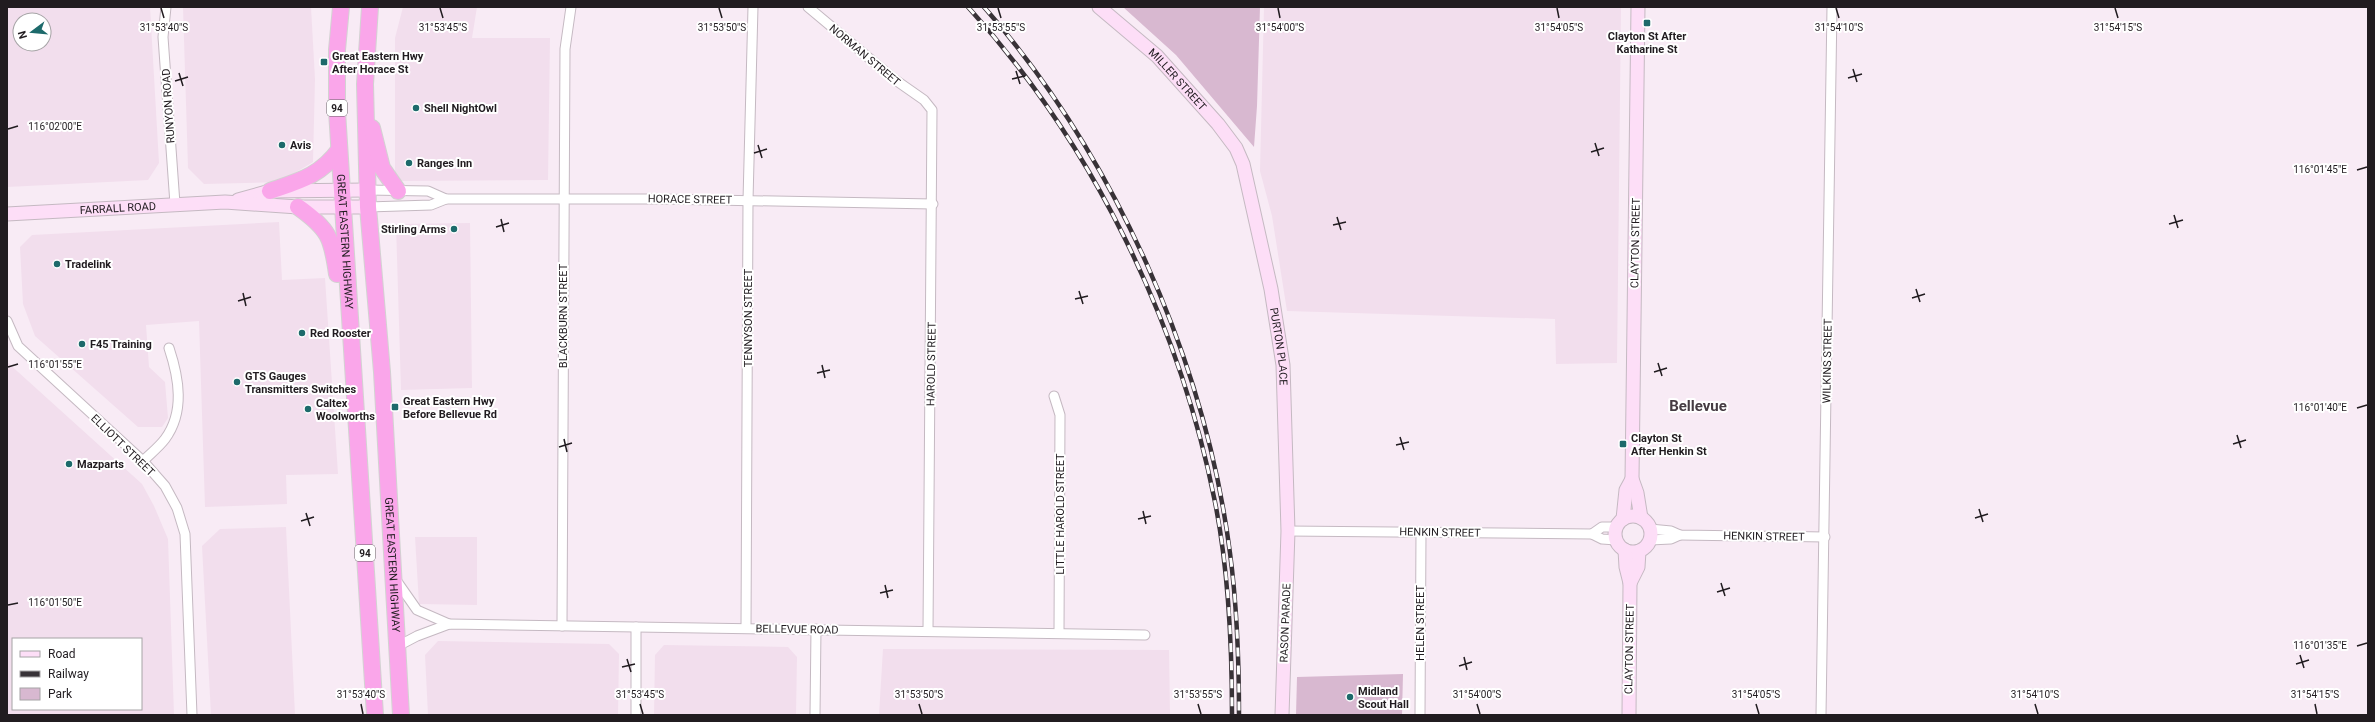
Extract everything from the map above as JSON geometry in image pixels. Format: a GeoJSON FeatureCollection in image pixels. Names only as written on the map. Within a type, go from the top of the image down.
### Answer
{"type":"FeatureCollection","features":[{"type":"Feature","properties":{"kind":"highway","name":"GREAT EASTERN HIGHWAY"},"geometry":{"type":"LineString","coordinates":[[340,7],[336,76],[339,150],[349,322],[356,391],[375,715]]}},
{"type":"Feature","properties":{"kind":"highway","name":"GREAT EASTERN HIGHWAY"},"geometry":{"type":"LineString","coordinates":[[370,7],[366,119],[367,190],[382,372],[401,715]]}},
{"type":"Feature","properties":{"kind":"highway"},"geometry":{"type":"LineString","coordinates":[[366,119],[373,130],[382,168],[398,191]]}},
{"type":"Feature","properties":{"kind":"highway"},"geometry":{"type":"LineString","coordinates":[[270,191],[316,173],[329,164],[339,150]]}},
{"type":"Feature","properties":{"kind":"highway"},"geometry":{"type":"LineString","coordinates":[[298,207],[312,216],[332,243],[339,286],[349,322]]}},
{"type":"Feature","properties":{"kind":"main road","name":"MILLER STREET"},"geometry":{"type":"LineString","coordinates":[[1099,7],[1157,56],[1218,124],[1236,148],[1243,164]]}},
{"type":"Feature","properties":{"kind":"main road","name":"CLAYTON STREET"},"geometry":{"type":"LineString","coordinates":[[1638,7],[1632,479],[1637,492],[1641,518]]}},
{"type":"Feature","properties":{"kind":"main road","name":"PURTON PLACE"},"geometry":{"type":"LineString","coordinates":[[1243,164],[1271,289],[1283,365],[1288,531]]}},
{"type":"Feature","properties":{"kind":"main road","name":"FARRALL ROAD"},"geometry":{"type":"LineString","coordinates":[[229,202],[270,191],[367,190]]}},
{"type":"Feature","properties":{"kind":"main road","name":"FARRALL ROAD"},"geometry":{"type":"LineString","coordinates":[[7,214],[229,202],[298,207],[368,207]]}},
{"type":"Feature","properties":{"kind":"main road","name":"CLAYTON STREET"},"geometry":{"type":"LineString","coordinates":[[1619,529],[1626,490],[1632,479]]}},
{"type":"Feature","properties":{"kind":"main road"},"geometry":{"type":"LineString","coordinates":[[1635,516],[1641,518],[1650,534],[1644,549],[1639,551],[1625,550],[1619,529],[1635,516]]}},
{"type":"Feature","properties":{"kind":"main road","name":"RASON PARADE"},"geometry":{"type":"LineString","coordinates":[[1282,715],[1288,531]]}},
{"type":"Feature","properties":{"kind":"main road","name":"CLAYTON STREET"},"geometry":{"type":"LineString","coordinates":[[1625,550],[1626,567],[1630,583],[1628,715]]}},
{"type":"Feature","properties":{"kind":"main road","name":"CLAYTON STREET"},"geometry":{"type":"LineString","coordinates":[[1630,583],[1638,567],[1639,551]]}},
{"type":"Feature","properties":{"kind":"street","name":"RUNYON ROAD"},"geometry":{"type":"LineString","coordinates":[[166,7],[163,37],[175,204]]}},
{"type":"Feature","properties":{"kind":"street","name":"BLACKBURN STREET"},"geometry":{"type":"LineString","coordinates":[[562,626],[563,198],[565,49],[571,7]]}},
{"type":"Feature","properties":{"kind":"street","name":"TENNYSON STREET"},"geometry":{"type":"LineString","coordinates":[[746,628],[748,200],[753,7]]}},
{"type":"Feature","properties":{"kind":"street","name":"NORMAN STREET"},"geometry":{"type":"LineString","coordinates":[[808,7],[894,79],[924,100]]}},
{"type":"Feature","properties":{"kind":"street","name":"WILKINS STREET"},"geometry":{"type":"LineString","coordinates":[[1821,715],[1825,537],[1832,7]]}},
{"type":"Feature","properties":{"kind":"street","name":"HAROLD STREET"},"geometry":{"type":"LineString","coordinates":[[924,100],[933,113],[928,631]]}},
{"type":"Feature","properties":{"kind":"street","name":"HORACE STREET"},"geometry":{"type":"LineString","coordinates":[[367,190],[428,191],[446,199]]}},
{"type":"Feature","properties":{"kind":"street","name":"HORACE STREET"},"geometry":{"type":"LineString","coordinates":[[368,207],[430,205],[446,199],[563,198],[933,204]]}},
{"type":"Feature","properties":{"kind":"street","name":"ELLIOTT STREET"},"geometry":{"type":"LineString","coordinates":[[7,320],[18,346],[143,461],[165,486],[177,508],[185,534],[192,715]]}},
{"type":"Feature","properties":{"kind":"street"},"geometry":{"type":"LineString","coordinates":[[143,461],[165,439],[176,417],[179,395],[177,371],[169,348]]}},
{"type":"Feature","properties":{"kind":"street","name":"LITTLE HAROLD STREET"},"geometry":{"type":"LineString","coordinates":[[1054,396],[1060,415],[1059,634]]}},
{"type":"Feature","properties":{"kind":"street","name":"HENKIN STREET"},"geometry":{"type":"LineString","coordinates":[[1288,531],[1592,534],[1602,539],[1619,529]]}},
{"type":"Feature","properties":{"kind":"street","name":"HENKIN STREET"},"geometry":{"type":"LineString","coordinates":[[1650,534],[1671,531],[1680,534],[1825,537]]}},
{"type":"Feature","properties":{"kind":"street","name":"HELEN STREET"},"geometry":{"type":"LineString","coordinates":[[1420,532],[1420,715]]}},
{"type":"Feature","properties":{"kind":"street","name":"BELLEVUE ROAD"},"geometry":{"type":"LineString","coordinates":[[393,576],[417,610],[449,624]]}},
{"type":"Feature","properties":{"kind":"street","name":"BELLEVUE ROAD"},"geometry":{"type":"LineString","coordinates":[[398,646],[422,634],[449,624],[1059,634],[1145,634]]}},
{"type":"Feature","properties":{"kind":"street"},"geometry":{"type":"LineString","coordinates":[[636,627],[636,715]]}},
{"type":"Feature","properties":{"kind":"street"},"geometry":{"type":"LineString","coordinates":[[815,715],[816,629]]}},
{"type":"Feature","properties":{"kind":"shaded area"},"geometry":{"type":"Polygon","coordinates":[[[7,7],[150,7],[159,163],[148,180],[7,187],[7,7]]]}},
{"type":"Feature","properties":{"kind":"shaded area"},"geometry":{"type":"Polygon","coordinates":[[[183,7],[311,7],[315,79],[313,162],[280,182],[204,184],[188,168],[183,7]]]}},
{"type":"Feature","properties":{"kind":"shaded area"},"geometry":{"type":"Polygon","coordinates":[[[403,7],[477,7],[472,38],[550,38],[548,180],[402,181],[395,175],[395,38],[403,7]]]}},
{"type":"Feature","properties":{"kind":"shaded area"},"geometry":{"type":"Polygon","coordinates":[[[1264,7],[1621,7],[1617,363],[1556,364],[1555,319],[1287,311],[1272,216],[1260,171],[1264,7]]]}},
{"type":"Feature","properties":{"kind":"shaded area"},"geometry":{"type":"Polygon","coordinates":[[[279,222],[282,280],[325,278],[338,474],[286,475],[287,504],[205,507],[199,321],[146,325],[149,367],[165,382],[168,418],[162,427],[138,427],[35,336],[23,304],[20,247],[32,235],[279,222]]]}},
{"type":"Feature","properties":{"kind":"shaded area"},"geometry":{"type":"Polygon","coordinates":[[[470,223],[472,388],[401,390],[396,224],[470,223]]]}},
{"type":"Feature","properties":{"kind":"shaded area"},"geometry":{"type":"Polygon","coordinates":[[[7,362],[142,484],[154,506],[168,539],[174,715],[7,715],[7,362]]]}},
{"type":"Feature","properties":{"kind":"shaded area"},"geometry":{"type":"Polygon","coordinates":[[[286,527],[295,715],[211,715],[202,546],[220,529],[286,527]]]}},
{"type":"Feature","properties":{"kind":"shaded area"},"geometry":{"type":"Polygon","coordinates":[[[415,537],[477,537],[477,605],[419,604],[415,537]]]}},
{"type":"Feature","properties":{"kind":"shaded area"},"geometry":{"type":"Polygon","coordinates":[[[438,641],[609,644],[619,654],[618,715],[428,715],[425,655],[438,641]]]}},
{"type":"Feature","properties":{"kind":"shaded area"},"geometry":{"type":"Polygon","coordinates":[[[664,645],[788,647],[797,657],[796,715],[654,715],[655,655],[664,645]]]}},
{"type":"Feature","properties":{"kind":"shaded area"},"geometry":{"type":"Polygon","coordinates":[[[883,649],[1169,650],[1170,715],[879,715],[883,649]]]}},
{"type":"Feature","properties":{"kind":"green space"},"geometry":{"type":"Polygon","coordinates":[[[1123,7],[1260,7],[1257,106],[1254,147],[1176,55],[1123,7]]]}},
{"type":"Feature","properties":{"kind":"green space"},"geometry":{"type":"Polygon","coordinates":[[[1403,674],[1402,715],[1296,715],[1297,677],[1403,674]]]}},
{"type":"Feature","properties":{"kind":"railway"},"geometry":{"type":"LineString","coordinates":[[968,7],[1013,60],[1054,116],[1091,176],[1124,238],[1154,302],[1179,367],[1199,434],[1220,528],[1229,608],[1232,715]]}},
{"type":"Feature","properties":{"kind":"railway"},"geometry":{"type":"LineString","coordinates":[[984,7],[1031,65],[1073,127],[1112,193],[1146,262],[1175,334],[1199,407],[1218,480],[1230,553],[1234,593],[1239,674],[1239,715]]}},
{"type":"Feature","properties":{"kind":"place","name":"Clayton St After Katharine St"},"geometry":{"type":"Point","coordinates":[1647,23]}},
{"type":"Feature","properties":{"kind":"place","name":"Great Eastern Hwy After Horace St"},"geometry":{"type":"Point","coordinates":[324,62]}},
{"type":"Feature","properties":{"kind":"place","name":"Shell NightOwl"},"geometry":{"type":"Point","coordinates":[416,108]}},
{"type":"Feature","properties":{"kind":"place","name":"Avis"},"geometry":{"type":"Point","coordinates":[282,145]}},
{"type":"Feature","properties":{"kind":"place","name":"Ranges Inn"},"geometry":{"type":"Point","coordinates":[409,163]}},
{"type":"Feature","properties":{"kind":"place","name":"Stirling Arms"},"geometry":{"type":"Point","coordinates":[454,229]}},
{"type":"Feature","properties":{"kind":"place","name":"Tradelink"},"geometry":{"type":"Point","coordinates":[57,264]}},
{"type":"Feature","properties":{"kind":"place","name":"Red Rooster"},"geometry":{"type":"Point","coordinates":[302,333]}},
{"type":"Feature","properties":{"kind":"place","name":"F45 Training"},"geometry":{"type":"Point","coordinates":[82,344]}},
{"type":"Feature","properties":{"kind":"place","name":"GTS Gauges Transmitters Switches"},"geometry":{"type":"Point","coordinates":[237,382]}},
{"type":"Feature","properties":{"kind":"place","name":"Great Eastern Hwy Before Bellevue Rd"},"geometry":{"type":"Point","coordinates":[395,407]}},
{"type":"Feature","properties":{"kind":"place","name":"Caltex Woolworths"},"geometry":{"type":"Point","coordinates":[308,409]}},
{"type":"Feature","properties":{"kind":"place","name":"Clayton St After Henkin St"},"geometry":{"type":"Point","coordinates":[1623,444]}},
{"type":"Feature","properties":{"kind":"place","name":"Mazparts"},"geometry":{"type":"Point","coordinates":[69,464]}},
{"type":"Feature","properties":{"kind":"place","name":"Midland Scout Hall"},"geometry":{"type":"Point","coordinates":[1350,697]}},
{"type":"Feature","properties":{"kind":"district","name":"Bellevue"},"geometry":{"type":"Point","coordinates":[1698,406]}}]}
